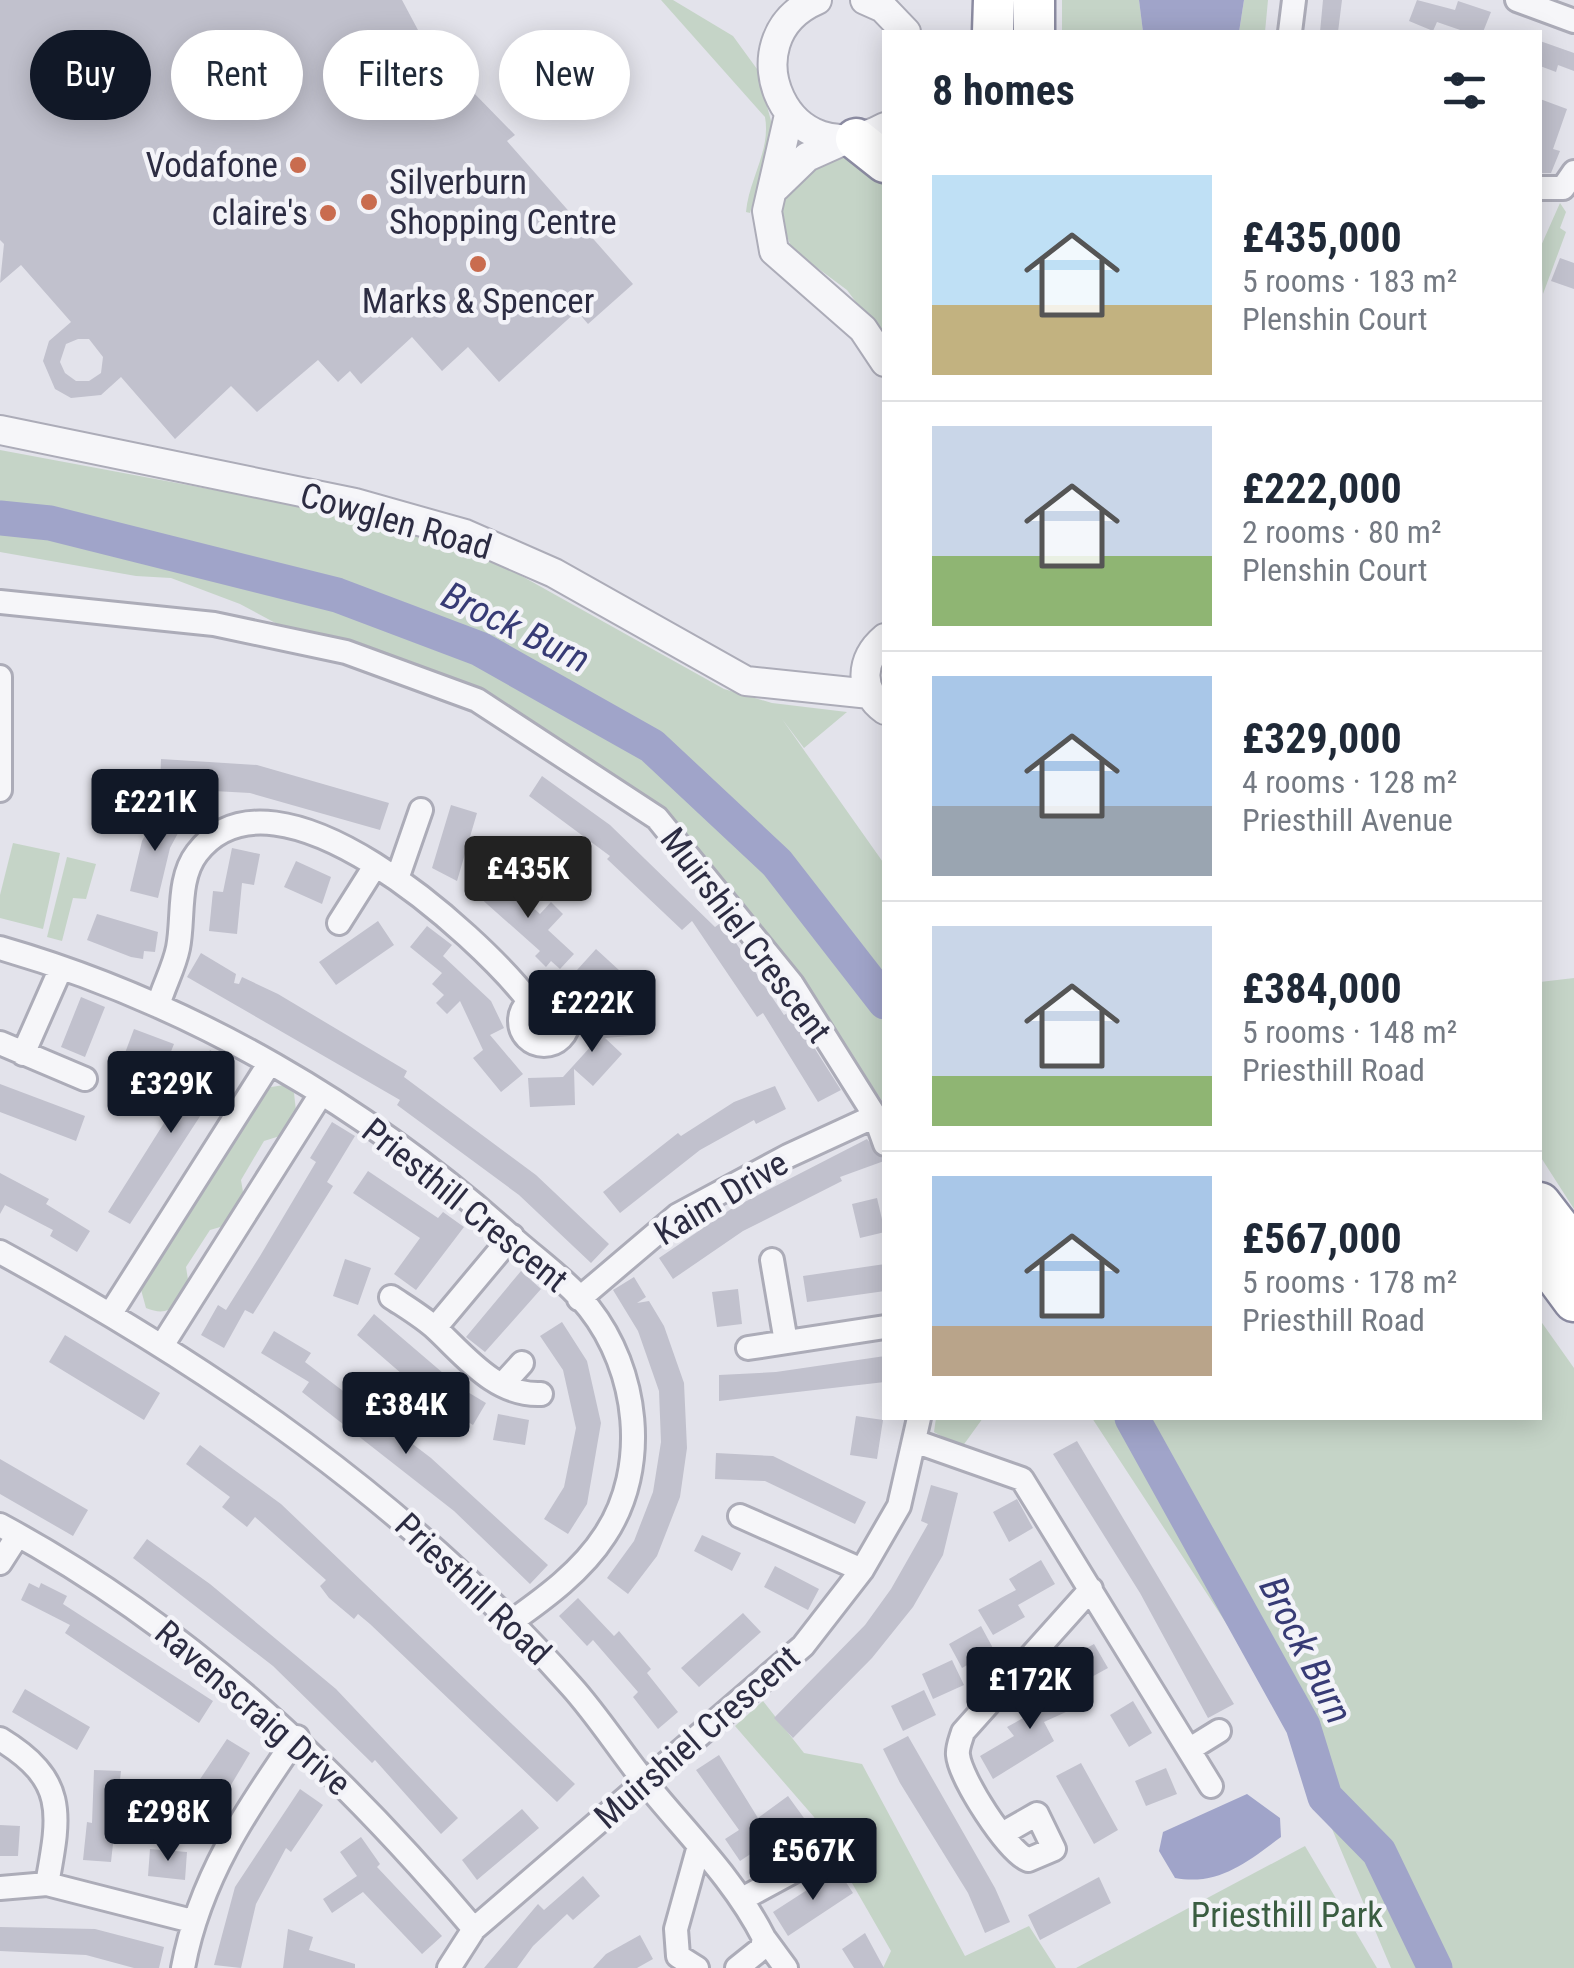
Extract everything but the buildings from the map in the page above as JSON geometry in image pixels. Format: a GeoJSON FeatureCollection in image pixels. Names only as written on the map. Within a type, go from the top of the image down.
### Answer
{"type":"FeatureCollection","features":[{"type":"Feature","properties":{"kind":"highway"},"geometry":{"type":"LineString","coordinates":[[992,30],[994,0]]}},
{"type":"Feature","properties":{"kind":"highway"},"geometry":{"type":"LineString","coordinates":[[1034,0],[1034,30]]}},
{"type":"Feature","properties":{"kind":"highway"},"geometry":{"type":"LineString","coordinates":[[1542,1206],[1574,1247]]}},
{"type":"Feature","properties":{"kind":"highway"},"geometry":{"type":"LineString","coordinates":[[1542,1258],[1574,1301]]}},
{"type":"Feature","properties":{"kind":"street"},"geometry":{"type":"LineString","coordinates":[[1290,30],[1294,0]]}},
{"type":"Feature","properties":{"kind":"street"},"geometry":{"type":"LineString","coordinates":[[1517,0],[1574,21]]}},
{"type":"Feature","properties":{"kind":"street"},"geometry":{"type":"LineString","coordinates":[[811,2],[787,22],[772,61],[774,86],[789,115],[822,137],[868,142]]}},
{"type":"Feature","properties":{"kind":"street"},"geometry":{"type":"LineString","coordinates":[[876,3],[904,30]]}},
{"type":"Feature","properties":{"kind":"street"},"geometry":{"type":"LineString","coordinates":[[789,115],[767,226],[774,251],[863,329],[882,358]]}},
{"type":"Feature","properties":{"kind":"street"},"geometry":{"type":"LineString","coordinates":[[772,192],[807,157],[868,142]]}},
{"type":"Feature","properties":{"kind":"street"},"geometry":{"type":"LineString","coordinates":[[1542,188],[1563,188],[1574,172]]}},
{"type":"Feature","properties":{"kind":"street","name":"Cowglen Road"},"geometry":{"type":"LineString","coordinates":[[0,430],[354,502],[465,534],[554,573],[746,680],[873,690]]}},
{"type":"Feature","properties":{"kind":"street","name":"Muirshiel Crescent"},"geometry":{"type":"LineString","coordinates":[[0,602],[214,624],[346,652],[477,700],[656,818],[792,984],[875,1116],[882,1136]]}},
{"type":"Feature","properties":{"kind":"street"},"geometry":{"type":"LineString","coordinates":[[873,690],[882,651]]}},
{"type":"Feature","properties":{"kind":"street"},"geometry":{"type":"LineString","coordinates":[[0,677],[0,790]]}},
{"type":"Feature","properties":{"kind":"street"},"geometry":{"type":"LineString","coordinates":[[397,879],[421,810]]}},
{"type":"Feature","properties":{"kind":"street"},"geometry":{"type":"LineString","coordinates":[[158,1006],[177,951],[192,862],[226,828],[265,824],[295,829],[397,879],[476,940],[529,1001]]}},
{"type":"Feature","properties":{"kind":"street"},"geometry":{"type":"LineString","coordinates":[[339,922],[375,866]]}},
{"type":"Feature","properties":{"kind":"street","name":"Priesthill Crescent"},"geometry":{"type":"LineString","coordinates":[[0,948],[158,1006],[321,1094],[438,1174],[579,1298],[611,1346],[627,1385],[634,1420],[632,1460],[607,1533],[559,1585],[511,1622]]}},
{"type":"Feature","properties":{"kind":"street"},"geometry":{"type":"LineString","coordinates":[[22,1054],[61,968]]}},
{"type":"Feature","properties":{"kind":"street"},"geometry":{"type":"LineString","coordinates":[[0,1042],[85,1079]]}},
{"type":"Feature","properties":{"kind":"street"},"geometry":{"type":"LineString","coordinates":[[111,1312],[269,1064]]}},
{"type":"Feature","properties":{"kind":"street"},"geometry":{"type":"LineString","coordinates":[[163,1344],[321,1094]]}},
{"type":"Feature","properties":{"kind":"street","name":"Kaim Drive"},"geometry":{"type":"LineString","coordinates":[[579,1298],[678,1215],[788,1156],[875,1116]]}},
{"type":"Feature","properties":{"kind":"street"},"geometry":{"type":"LineString","coordinates":[[435,1328],[512,1236]]}},
{"type":"Feature","properties":{"kind":"street","name":"Priesthill Road"},"geometry":{"type":"LineString","coordinates":[[0,1252],[163,1344],[354,1479],[454,1564],[575,1690],[646,1784],[744,1898],[764,1938],[786,1968]]}},
{"type":"Feature","properties":{"kind":"street"},"geometry":{"type":"LineString","coordinates":[[772,1260],[786,1342]]}},
{"type":"Feature","properties":{"kind":"street"},"geometry":{"type":"LineString","coordinates":[[391,1297],[435,1328],[502,1385],[540,1394]]}},
{"type":"Feature","properties":{"kind":"street"},"geometry":{"type":"LineString","coordinates":[[748,1348],[882,1327]]}},
{"type":"Feature","properties":{"kind":"street"},"geometry":{"type":"LineString","coordinates":[[502,1385],[522,1363]]}},
{"type":"Feature","properties":{"kind":"street","name":"Muirshiel Crescent"},"geometry":{"type":"LineString","coordinates":[[449,1968],[474,1929],[803,1646],[862,1570],[899,1506],[917,1442],[919,1420]]}},
{"type":"Feature","properties":{"kind":"street"},"geometry":{"type":"LineString","coordinates":[[917,1442],[1022,1479],[1211,1786]]}},
{"type":"Feature","properties":{"kind":"street"},"geometry":{"type":"LineString","coordinates":[[740,1516],[862,1570]]}},
{"type":"Feature","properties":{"kind":"street"},"geometry":{"type":"LineString","coordinates":[[0,1563],[9,1530]]}},
{"type":"Feature","properties":{"kind":"street","name":"Ravenscraig Drive"},"geometry":{"type":"LineString","coordinates":[[9,1530],[165,1628],[296,1737],[410,1854],[474,1929]]}},
{"type":"Feature","properties":{"kind":"street"},"geometry":{"type":"LineString","coordinates":[[1002,1834],[964,1778],[958,1753],[963,1732],[1091,1590]]}},
{"type":"Feature","properties":{"kind":"street"},"geometry":{"type":"LineString","coordinates":[[1190,1750],[1219,1731]]}},
{"type":"Feature","properties":{"kind":"street"},"geometry":{"type":"LineString","coordinates":[[184,1968],[192,1921],[243,1814],[296,1737]]}},
{"type":"Feature","properties":{"kind":"street"},"geometry":{"type":"LineString","coordinates":[[0,1739],[34,1760],[49,1787],[56,1837],[47,1884]]}},
{"type":"Feature","properties":{"kind":"street"},"geometry":{"type":"LineString","coordinates":[[697,1968],[678,1956],[676,1929],[699,1846]]}},
{"type":"Feature","properties":{"kind":"street"},"geometry":{"type":"LineString","coordinates":[[744,1898],[816,1858]]}},
{"type":"Feature","properties":{"kind":"street"},"geometry":{"type":"LineString","coordinates":[[0,1888],[47,1884],[192,1921]]}},
{"type":"Feature","properties":{"kind":"street"},"geometry":{"type":"LineString","coordinates":[[737,1968],[762,1948],[764,1938]]}},
{"type":"Feature","properties":{"kind":"green space"},"geometry":{"type":"Polygon","coordinates":[[[661,0],[673,0],[733,36],[757,69],[774,132],[750,213],[746,212],[765,141],[765,117],[661,0]]]}},
{"type":"Feature","properties":{"kind":"green space"},"geometry":{"type":"Polygon","coordinates":[[[1062,0],[1139,0],[1143,30],[1062,30],[1062,0]]]}},
{"type":"Feature","properties":{"kind":"green space"},"geometry":{"type":"Polygon","coordinates":[[[1244,0],[1268,0],[1265,30],[1239,30],[1244,0]]]}},
{"type":"Feature","properties":{"kind":"green space"},"geometry":{"type":"Polygon","coordinates":[[[835,157],[866,161],[882,183],[882,337],[847,290],[792,249],[780,218],[786,194],[805,169],[835,157]]]}},
{"type":"Feature","properties":{"kind":"green space"},"geometry":{"type":"Polygon","coordinates":[[[1560,203],[1566,212],[1560,228],[1566,232],[1543,294],[1542,279],[1542,244],[1560,203]]]}},
{"type":"Feature","properties":{"kind":"green space"},"geometry":{"type":"Polygon","coordinates":[[[0,450],[337,513],[436,537],[518,574],[724,689],[772,703],[847,712],[804,748],[782,719],[882,861],[882,1101],[803,984],[659,831],[496,722],[357,667],[240,604],[171,578],[136,576],[0,552],[0,450]]]}},
{"type":"Feature","properties":{"kind":"green space"},"geometry":{"type":"Polygon","coordinates":[[[13,843],[60,853],[43,929],[0,918],[0,895],[13,843]]]}},
{"type":"Feature","properties":{"kind":"green space"},"geometry":{"type":"Polygon","coordinates":[[[67,857],[96,864],[86,899],[73,898],[62,941],[47,937],[67,857]]]}},
{"type":"Feature","properties":{"kind":"green space"},"geometry":{"type":"Polygon","coordinates":[[[1574,978],[1574,1209],[1542,1159],[1542,982],[1574,978]]]}},
{"type":"Feature","properties":{"kind":"green space"},"geometry":{"type":"Polygon","coordinates":[[[284,1085],[294,1093],[296,1111],[283,1135],[264,1141],[241,1180],[244,1198],[227,1225],[210,1230],[186,1267],[189,1286],[180,1299],[167,1310],[146,1308],[140,1286],[265,1088],[284,1085]]]}},
{"type":"Feature","properties":{"kind":"green space"},"geometry":{"type":"Polygon","coordinates":[[[1542,1323],[1574,1368],[1574,1968],[1391,1968],[1279,1704],[1093,1420],[1542,1420],[1542,1323]]]}},
{"type":"Feature","properties":{"kind":"green space"},"geometry":{"type":"Polygon","coordinates":[[[936,1420],[982,1420],[962,1447],[934,1432],[936,1420]]]}},
{"type":"Feature","properties":{"kind":"green space"},"geometry":{"type":"Polygon","coordinates":[[[763,1701],[804,1753],[862,1764],[965,1956],[1029,1926],[1056,1968],[883,1968],[891,1951],[814,1817],[735,1726],[763,1701]]]}},
{"type":"Feature","properties":{"kind":"green space","name":"Priesthill Park"},"geometry":{"type":"Polygon","coordinates":[[[1305,1846],[1377,1968],[1076,1968],[1305,1846]]]}},
{"type":"Feature","properties":{"kind":"water"},"geometry":{"type":"Polygon","coordinates":[[[1139,0],[1244,0],[1239,30],[1143,30],[1139,0]]]}},
{"type":"Feature","properties":{"kind":"water"},"geometry":{"type":"Polygon","coordinates":[[[1247,1794],[1280,1818],[1281,1837],[1232,1870],[1191,1880],[1175,1878],[1159,1851],[1163,1832],[1247,1794]]]}},
{"type":"Feature","properties":{"kind":"waterway","name":"Brock Burn"},"geometry":{"type":"LineString","coordinates":[[0,518],[50,523],[337,595],[480,649],[652,746],[777,863],[882,998]]}},
{"type":"Feature","properties":{"kind":"waterway","name":"Brock Burn"},"geometry":{"type":"LineString","coordinates":[[1133,1420],[1303,1726],[1325,1797],[1379,1852],[1435,1968]]}},
{"type":"Feature","properties":{"kind":"place","name":"Vodafone"},"geometry":{"type":"Point","coordinates":[298,165]}},
{"type":"Feature","properties":{"kind":"place","name":"Silverburn Shopping Centre"},"geometry":{"type":"Point","coordinates":[369,202]}},
{"type":"Feature","properties":{"kind":"place","name":"claire's"},"geometry":{"type":"Point","coordinates":[328,213]}},
{"type":"Feature","properties":{"kind":"place","name":"Marks & Spencer"},"geometry":{"type":"Point","coordinates":[478,264]}}]}
